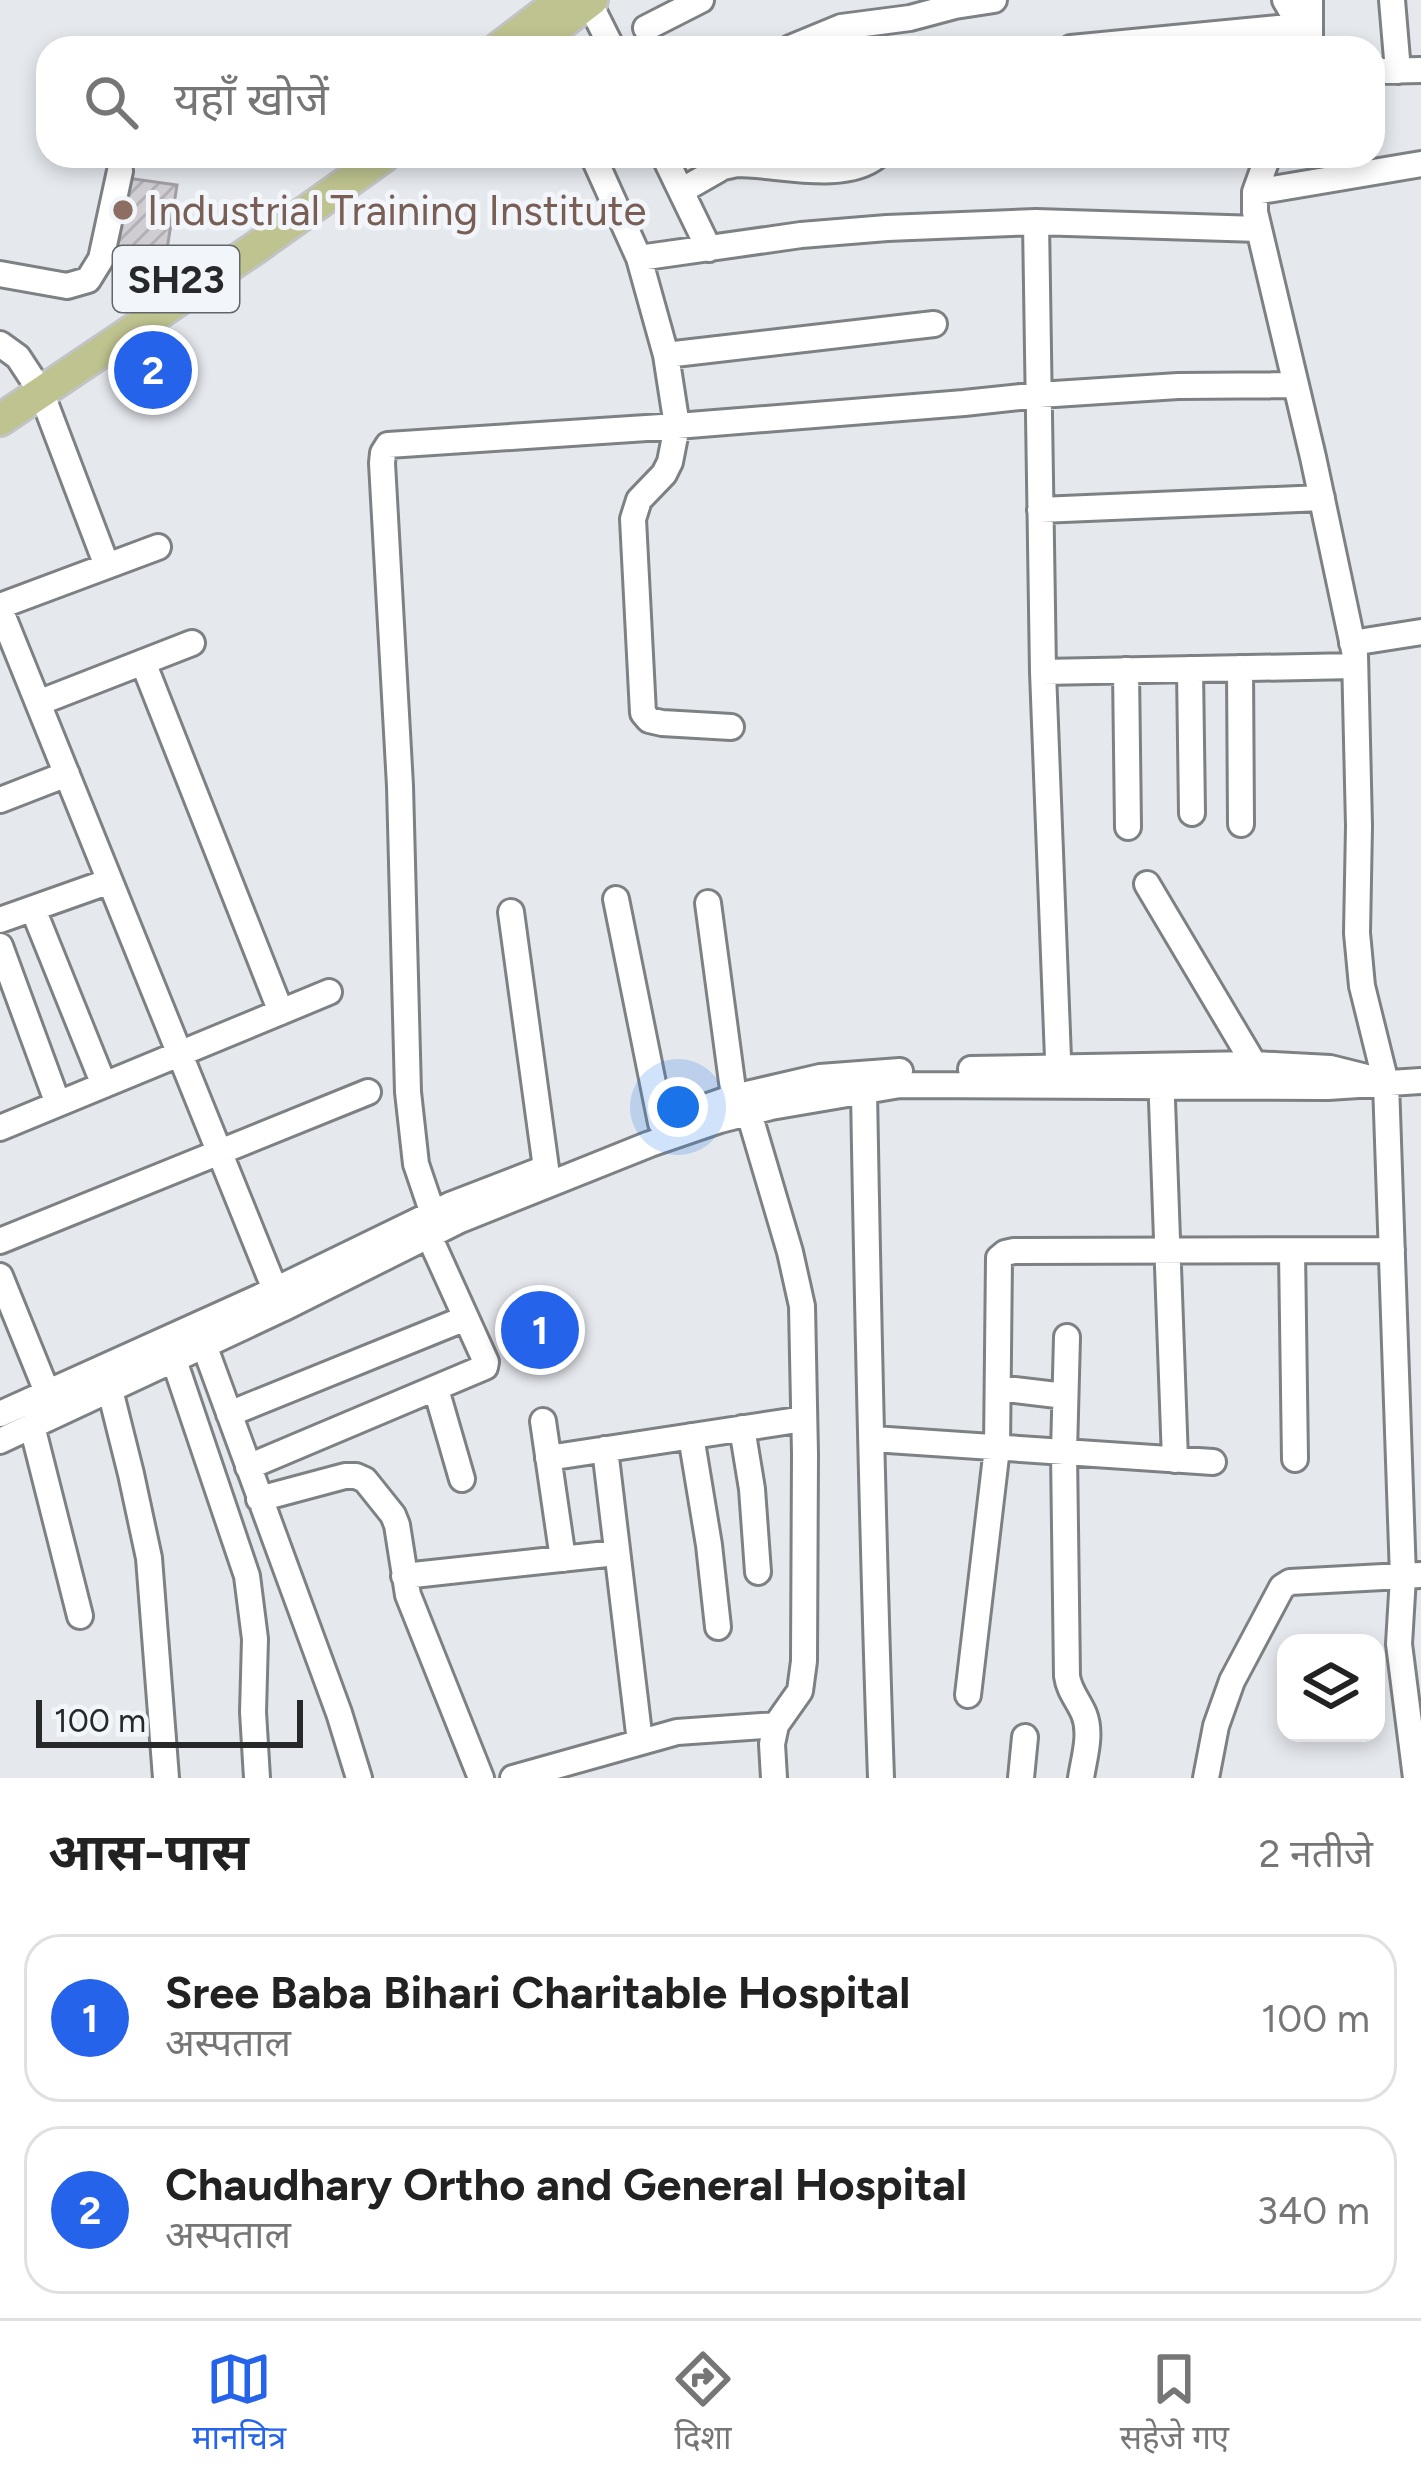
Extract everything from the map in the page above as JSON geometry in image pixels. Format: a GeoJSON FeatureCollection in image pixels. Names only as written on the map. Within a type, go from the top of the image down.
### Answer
{"type":"FeatureCollection","features":[{"type":"Feature","properties":{"kind":"main road"},"geometry":{"type":"LineString","coordinates":[[522,36],[554,19]]}},
{"type":"Feature","properties":{"kind":"main road","name":"SH23"},"geometry":{"type":"LineString","coordinates":[[0,420],[37,384],[334,168]]}},
{"type":"Feature","properties":{"kind":"main road","name":"SH23"},"geometry":{"type":"LineString","coordinates":[[0,399],[37,384],[254,249],[367,168]]}},
{"type":"Feature","properties":{"kind":"street"},"geometry":{"type":"LineString","coordinates":[[646,28],[701,0]]}},
{"type":"Feature","properties":{"kind":"street"},"geometry":{"type":"LineString","coordinates":[[819,36],[841,27],[994,0]]}},
{"type":"Feature","properties":{"kind":"street"},"geometry":{"type":"LineString","coordinates":[[1285,0],[1304,36]]}},
{"type":"Feature","properties":{"kind":"street"},"geometry":{"type":"LineString","coordinates":[[1306,36],[1310,0]]}},
{"type":"Feature","properties":{"kind":"street"},"geometry":{"type":"LineString","coordinates":[[1393,0],[1398,71]]}},
{"type":"Feature","properties":{"kind":"street"},"geometry":{"type":"LineString","coordinates":[[554,19],[587,36]]}},
{"type":"Feature","properties":{"kind":"street"},"geometry":{"type":"LineString","coordinates":[[1256,192],[1421,164]]}},
{"type":"Feature","properties":{"kind":"street"},"geometry":{"type":"LineString","coordinates":[[598,168],[639,258],[666,355],[677,426],[670,462],[639,500],[633,519],[644,713],[662,723],[731,727]]}},
{"type":"Feature","properties":{"kind":"street"},"geometry":{"type":"LineString","coordinates":[[670,168],[709,249]]}},
{"type":"Feature","properties":{"kind":"street"},"geometry":{"type":"LineString","coordinates":[[681,191],[721,168]]}},
{"type":"Feature","properties":{"kind":"street"},"geometry":{"type":"LineString","coordinates":[[806,168],[848,168]]}},
{"type":"Feature","properties":{"kind":"street"},"geometry":{"type":"LineString","coordinates":[[1264,168],[1255,212],[1322,497],[1353,654],[1357,933],[1362,986],[1386,1083],[1412,1576],[1400,1644],[1416,1778]]}},
{"type":"Feature","properties":{"kind":"street"},"geometry":{"type":"LineString","coordinates":[[0,274],[68,286],[88,280],[101,259],[120,171]]}},
{"type":"Feature","properties":{"kind":"street"},"geometry":{"type":"LineString","coordinates":[[639,258],[823,233],[1036,222],[1259,230]]}},
{"type":"Feature","properties":{"kind":"street"},"geometry":{"type":"LineString","coordinates":[[1036,222],[1042,672],[1058,1077]]}},
{"type":"Feature","properties":{"kind":"street"},"geometry":{"type":"LineString","coordinates":[[666,355],[934,324]]}},
{"type":"Feature","properties":{"kind":"street"},"geometry":{"type":"LineString","coordinates":[[0,344],[18,357],[37,384],[107,566]]}},
{"type":"Feature","properties":{"kind":"street"},"geometry":{"type":"LineString","coordinates":[[248,1467],[436,1390],[485,1367],[486,1362],[431,1225],[416,1164],[408,1092],[400,786],[383,453],[388,445],[1039,395],[1296,385]]}},
{"type":"Feature","properties":{"kind":"street"},"geometry":{"type":"LineString","coordinates":[[1040,510],[1322,497]]}},
{"type":"Feature","properties":{"kind":"street"},"geometry":{"type":"LineString","coordinates":[[158,548],[0,608],[279,1300]]}},
{"type":"Feature","properties":{"kind":"street"},"geometry":{"type":"LineString","coordinates":[[1042,672],[1240,668],[1353,654],[1421,632]]}},
{"type":"Feature","properties":{"kind":"street"},"geometry":{"type":"LineString","coordinates":[[38,703],[192,643]]}},
{"type":"Feature","properties":{"kind":"street"},"geometry":{"type":"LineString","coordinates":[[143,662],[281,1012]]}},
{"type":"Feature","properties":{"kind":"street"},"geometry":{"type":"LineString","coordinates":[[1240,668],[1240,824]]}},
{"type":"Feature","properties":{"kind":"street"},"geometry":{"type":"LineString","coordinates":[[1190,669],[1192,814]]}},
{"type":"Feature","properties":{"kind":"street"},"geometry":{"type":"LineString","coordinates":[[1126,670],[1128,827]]}},
{"type":"Feature","properties":{"kind":"street"},"geometry":{"type":"LineString","coordinates":[[0,800],[67,774]]}},
{"type":"Feature","properties":{"kind":"street"},"geometry":{"type":"LineString","coordinates":[[0,920],[110,880]]}},
{"type":"Feature","properties":{"kind":"street"},"geometry":{"type":"LineString","coordinates":[[1147,884],[1254,1075]]}},
{"type":"Feature","properties":{"kind":"street"},"geometry":{"type":"LineString","coordinates":[[616,899],[661,1123]]}},
{"type":"Feature","properties":{"kind":"street"},"geometry":{"type":"LineString","coordinates":[[708,903],[741,1105],[802,1306],[803,1678],[800,1691],[776,1726],[774,1778]]}},
{"type":"Feature","properties":{"kind":"street"},"geometry":{"type":"LineString","coordinates":[[33,909],[104,1085]]}},
{"type":"Feature","properties":{"kind":"street"},"geometry":{"type":"LineString","coordinates":[[511,912],[545,1168]]}},
{"type":"Feature","properties":{"kind":"street"},"geometry":{"type":"LineString","coordinates":[[0,946],[58,1104]]}},
{"type":"Feature","properties":{"kind":"street"},"geometry":{"type":"LineString","coordinates":[[0,1128],[329,992]]}},
{"type":"Feature","properties":{"kind":"street"},"geometry":{"type":"LineString","coordinates":[[431,1225],[460,1220],[820,1077],[901,1071],[1058,1077],[1254,1075],[1328,1087],[1421,1081]]}},
{"type":"Feature","properties":{"kind":"street"},"geometry":{"type":"LineString","coordinates":[[0,1414],[201,1335],[545,1168],[661,1123],[741,1105],[900,1085],[1058,1077]]}},
{"type":"Feature","properties":{"kind":"street"},"geometry":{"type":"LineString","coordinates":[[1161,1077],[1175,1460]]}},
{"type":"Feature","properties":{"kind":"street"},"geometry":{"type":"LineString","coordinates":[[864,1091],[881,1778]]}},
{"type":"Feature","properties":{"kind":"street"},"geometry":{"type":"LineString","coordinates":[[0,1241],[368,1092]]}},
{"type":"Feature","properties":{"kind":"street"},"geometry":{"type":"LineString","coordinates":[[968,1695],[997,1448],[997,1267],[1004,1252],[1392,1250]]}},
{"type":"Feature","properties":{"kind":"street"},"geometry":{"type":"LineString","coordinates":[[1292,1251],[1295,1459]]}},
{"type":"Feature","properties":{"kind":"street"},"geometry":{"type":"LineString","coordinates":[[0,1276],[47,1392]]}},
{"type":"Feature","properties":{"kind":"street"},"geometry":{"type":"LineString","coordinates":[[229,1414],[466,1318]]}},
{"type":"Feature","properties":{"kind":"street"},"geometry":{"type":"LineString","coordinates":[[0,1441],[174,1360],[201,1335]]}},
{"type":"Feature","properties":{"kind":"street"},"geometry":{"type":"LineString","coordinates":[[201,1335],[332,1693],[358,1778]]}},
{"type":"Feature","properties":{"kind":"street"},"geometry":{"type":"LineString","coordinates":[[1066,1337],[1066,1676],[1088,1727],[1081,1778]]}},
{"type":"Feature","properties":{"kind":"street"},"geometry":{"type":"LineString","coordinates":[[174,1360],[247,1576],[254,1640],[257,1778]]}},
{"type":"Feature","properties":{"kind":"street"},"geometry":{"type":"LineString","coordinates":[[998,1388],[1065,1396]]}},
{"type":"Feature","properties":{"kind":"street"},"geometry":{"type":"LineString","coordinates":[[110,1390],[148,1558],[166,1778]]}},
{"type":"Feature","properties":{"kind":"street"},"geometry":{"type":"LineString","coordinates":[[436,1390],[462,1479]]}},
{"type":"Feature","properties":{"kind":"street"},"geometry":{"type":"LineString","coordinates":[[548,1458],[805,1419]]}},
{"type":"Feature","properties":{"kind":"street"},"geometry":{"type":"LineString","coordinates":[[543,1421],[563,1559]]}},
{"type":"Feature","properties":{"kind":"street"},"geometry":{"type":"LineString","coordinates":[[32,1426],[80,1616]]}},
{"type":"Feature","properties":{"kind":"street"},"geometry":{"type":"LineString","coordinates":[[742,1429],[758,1572]]}},
{"type":"Feature","properties":{"kind":"street"},"geometry":{"type":"LineString","coordinates":[[691,1436],[718,1628]]}},
{"type":"Feature","properties":{"kind":"street"},"geometry":{"type":"LineString","coordinates":[[873,1439],[1214,1462]]}},
{"type":"Feature","properties":{"kind":"street"},"geometry":{"type":"LineString","coordinates":[[605,1450],[640,1742]]}},
{"type":"Feature","properties":{"kind":"street"},"geometry":{"type":"LineString","coordinates":[[259,1499],[346,1476],[365,1480],[398,1526],[408,1595],[481,1778]]}},
{"type":"Feature","properties":{"kind":"street"},"geometry":{"type":"LineString","coordinates":[[404,1576],[616,1553]]}},
{"type":"Feature","properties":{"kind":"street"},"geometry":{"type":"LineString","coordinates":[[1206,1778],[1216,1726],[1232,1681],[1282,1587],[1290,1582],[1412,1576]]}},
{"type":"Feature","properties":{"kind":"street"},"geometry":{"type":"LineString","coordinates":[[513,1778],[567,1771],[677,1732],[776,1726]]}},
{"type":"Feature","properties":{"kind":"street"},"geometry":{"type":"LineString","coordinates":[[1021,1778],[1025,1737]]}},
{"type":"Feature","properties":{"kind":"building"},"geometry":{"type":"Polygon","coordinates":[[[127,178],[177,185],[166,256],[116,248],[127,178]]]}},
{"type":"Feature","properties":{"kind":"building"},"geometry":{"type":"Polygon","coordinates":[[[175,341],[191,366],[133,404],[116,380],[175,341]]]}},
{"type":"Feature","properties":{"kind":"building"},"geometry":{"type":"Polygon","coordinates":[[[548,1289],[569,1353],[537,1363],[516,1299],[548,1289]]]}},
{"type":"Feature","properties":{"kind":"place","name":"Industrial Training Institute"},"geometry":{"type":"Point","coordinates":[123,210]}},
{"type":"Feature","properties":{"kind":"place","name":"Chaudhary Ortho and General Hospital"},"geometry":{"type":"Point","coordinates":[153,370]}},
{"type":"Feature","properties":{"kind":"place","name":"Sree Baba Bihari Charitable Hospital"},"geometry":{"type":"Point","coordinates":[540,1330]}}]}
